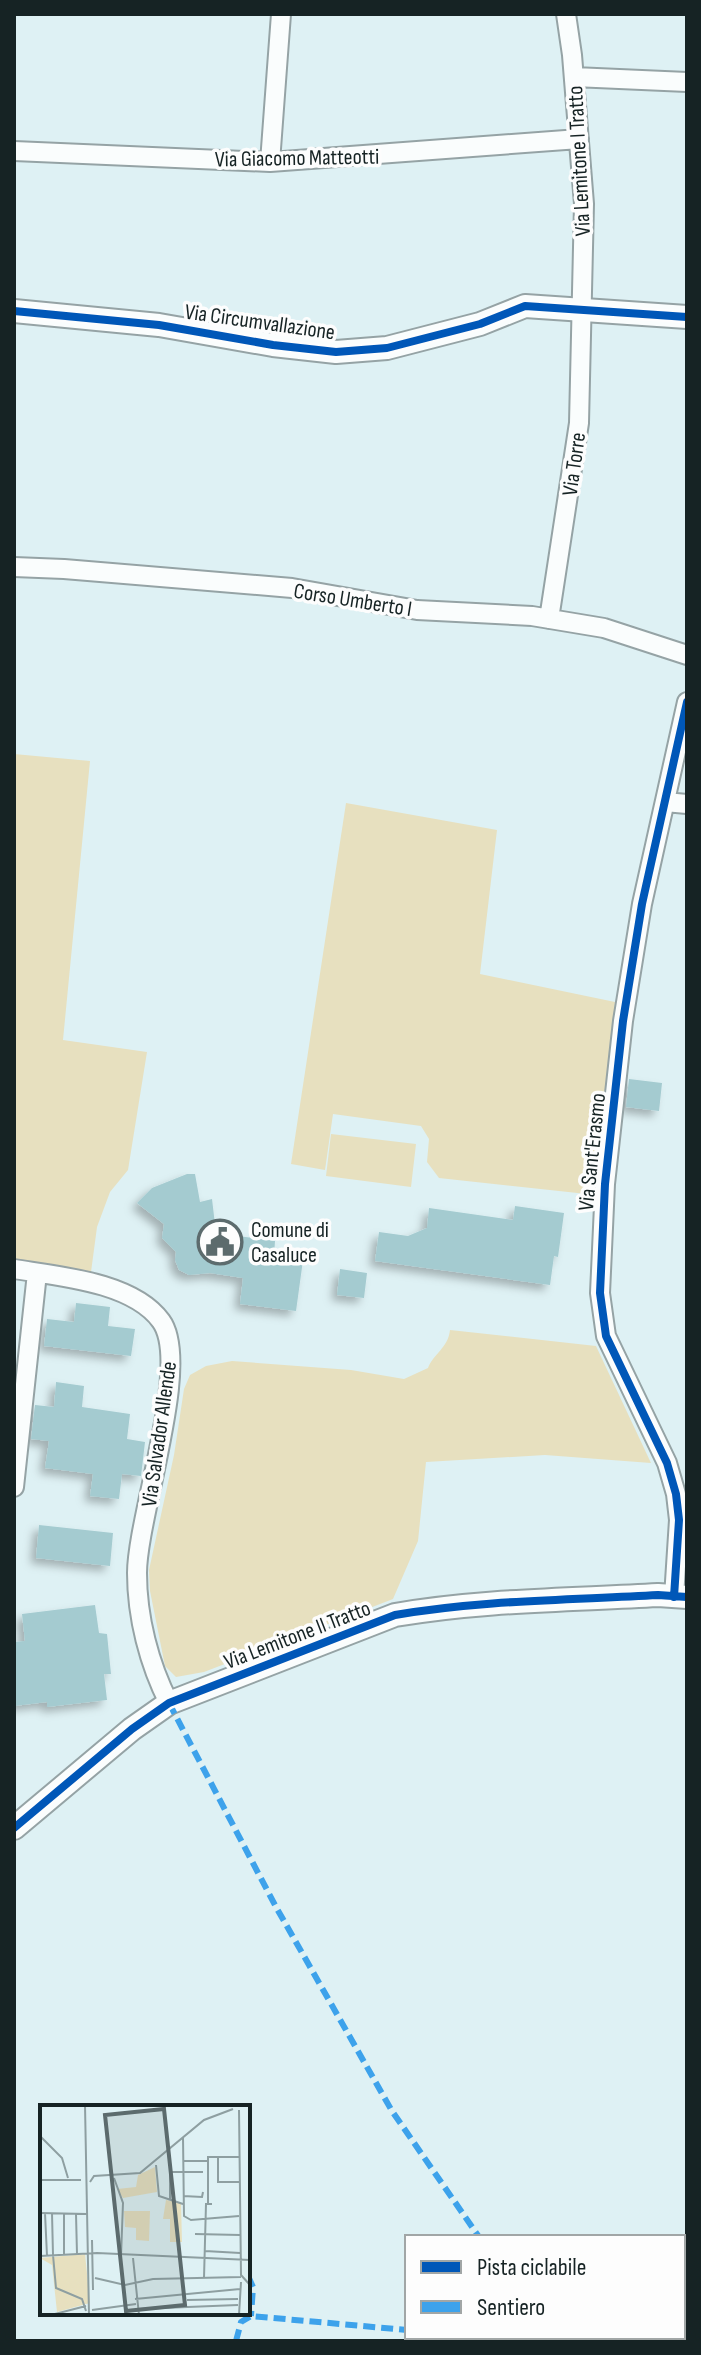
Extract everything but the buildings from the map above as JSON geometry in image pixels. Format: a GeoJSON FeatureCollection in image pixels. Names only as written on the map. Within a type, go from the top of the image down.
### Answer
{"type":"FeatureCollection","features":[{"type":"Feature","properties":{"kind":"street"},"geometry":{"type":"LineString","coordinates":[[270,162],[281,14]]}},
{"type":"Feature","properties":{"kind":"street","name":"Via Lemitone I Tratto"},"geometry":{"type":"LineString","coordinates":[[566,14],[584,204],[581,308]]}},
{"type":"Feature","properties":{"kind":"street"},"geometry":{"type":"LineString","coordinates":[[574,77],[687,82]]}},
{"type":"Feature","properties":{"kind":"street","name":"Via Giacomo Matteotti"},"geometry":{"type":"LineString","coordinates":[[14,151],[270,162],[579,139]]}},
{"type":"Feature","properties":{"kind":"street","name":"Via Circumvallazione"},"geometry":{"type":"LineString","coordinates":[[14,311],[159,325],[273,345],[336,352],[387,348],[480,324],[525,306],[687,317]]}},
{"type":"Feature","properties":{"kind":"street","name":"Via Torre"},"geometry":{"type":"LineString","coordinates":[[549,619],[579,423],[581,308]]}},
{"type":"Feature","properties":{"kind":"street","name":"Corso Umberto I"},"geometry":{"type":"LineString","coordinates":[[14,567],[292,588],[417,610],[549,619],[604,628],[687,655]]}},
{"type":"Feature","properties":{"kind":"street","name":"Via Sant'Erasmo"},"geometry":{"type":"LineString","coordinates":[[680,1597],[676,1494],[667,1463],[606,1336],[600,1293],[605,1184],[623,1021],[642,904],[687,702]]}},
{"type":"Feature","properties":{"kind":"street"},"geometry":{"type":"LineString","coordinates":[[665,802],[687,804]]}},
{"type":"Feature","properties":{"kind":"street","name":"Via Salvador Allende"},"geometry":{"type":"LineString","coordinates":[[14,1269],[93,1284],[120,1293],[153,1312],[168,1333],[169,1389],[137,1572],[145,1640],[156,1679],[169,1703]]}},
{"type":"Feature","properties":{"kind":"street"},"geometry":{"type":"LineString","coordinates":[[14,1487],[37,1273]]}},
{"type":"Feature","properties":{"kind":"street","name":"Via Lemitone II Tratto"},"geometry":{"type":"LineString","coordinates":[[14,1828],[132,1729],[169,1703],[395,1615],[433,1608],[478,1605],[658,1595],[680,1597]]}},
{"type":"Feature","properties":{"kind":"shaded area"},"geometry":{"type":"Polygon","coordinates":[[[14,754],[90,761],[63,1040],[147,1052],[128,1170],[110,1192],[97,1227],[91,1272],[14,1259],[14,754]]]}},
{"type":"Feature","properties":{"kind":"shaded area"},"geometry":{"type":"Polygon","coordinates":[[[346,803],[497,830],[480,974],[615,1002],[596,1195],[439,1178],[427,1162],[429,1139],[421,1126],[333,1114],[325,1170],[291,1164],[346,803]]]}},
{"type":"Feature","properties":{"kind":"shaded area"},"geometry":{"type":"Polygon","coordinates":[[[331,1134],[416,1144],[411,1187],[326,1176],[331,1134]]]}},
{"type":"Feature","properties":{"kind":"shaded area"},"geometry":{"type":"Polygon","coordinates":[[[450,1330],[596,1346],[651,1463],[545,1455],[426,1462],[418,1541],[393,1599],[204,1672],[176,1677],[165,1666],[150,1591],[149,1570],[174,1455],[184,1389],[190,1375],[206,1366],[232,1361],[351,1370],[404,1379],[428,1368],[447,1341],[450,1330]]]}},
{"type":"Feature","properties":{"kind":"marked path"},"geometry":{"type":"LineString","coordinates":[[169,1703],[276,1907],[392,2111],[478,2235]]}},
{"type":"Feature","properties":{"kind":"marked path"},"geometry":{"type":"LineString","coordinates":[[250,2280],[253,2287],[251,2316]]}},
{"type":"Feature","properties":{"kind":"marked path"},"geometry":{"type":"LineString","coordinates":[[236,2341],[241,2322],[251,2316],[405,2330]]}},
{"type":"Feature","properties":{"kind":"marked path"},"geometry":{"type":"LineString","coordinates":[[507,2339],[529,2341]]}},
{"type":"Feature","properties":{"kind":"cycle path"},"geometry":{"type":"LineString","coordinates":[[14,311],[159,325],[273,345],[336,352],[387,348],[480,324],[525,306],[687,317]]}},
{"type":"Feature","properties":{"kind":"cycle path"},"geometry":{"type":"LineString","coordinates":[[674,1597],[679,1520],[676,1494],[667,1463],[606,1336],[600,1293],[605,1184],[623,1021],[642,904],[687,702]]}},
{"type":"Feature","properties":{"kind":"cycle path"},"geometry":{"type":"LineString","coordinates":[[14,1828],[132,1729],[169,1703],[395,1615],[526,1601],[658,1595],[687,1597]]}},
{"type":"Feature","properties":{"kind":"place","name":"Comune di Casaluce"},"geometry":{"type":"Point","coordinates":[220,1242]}}]}
